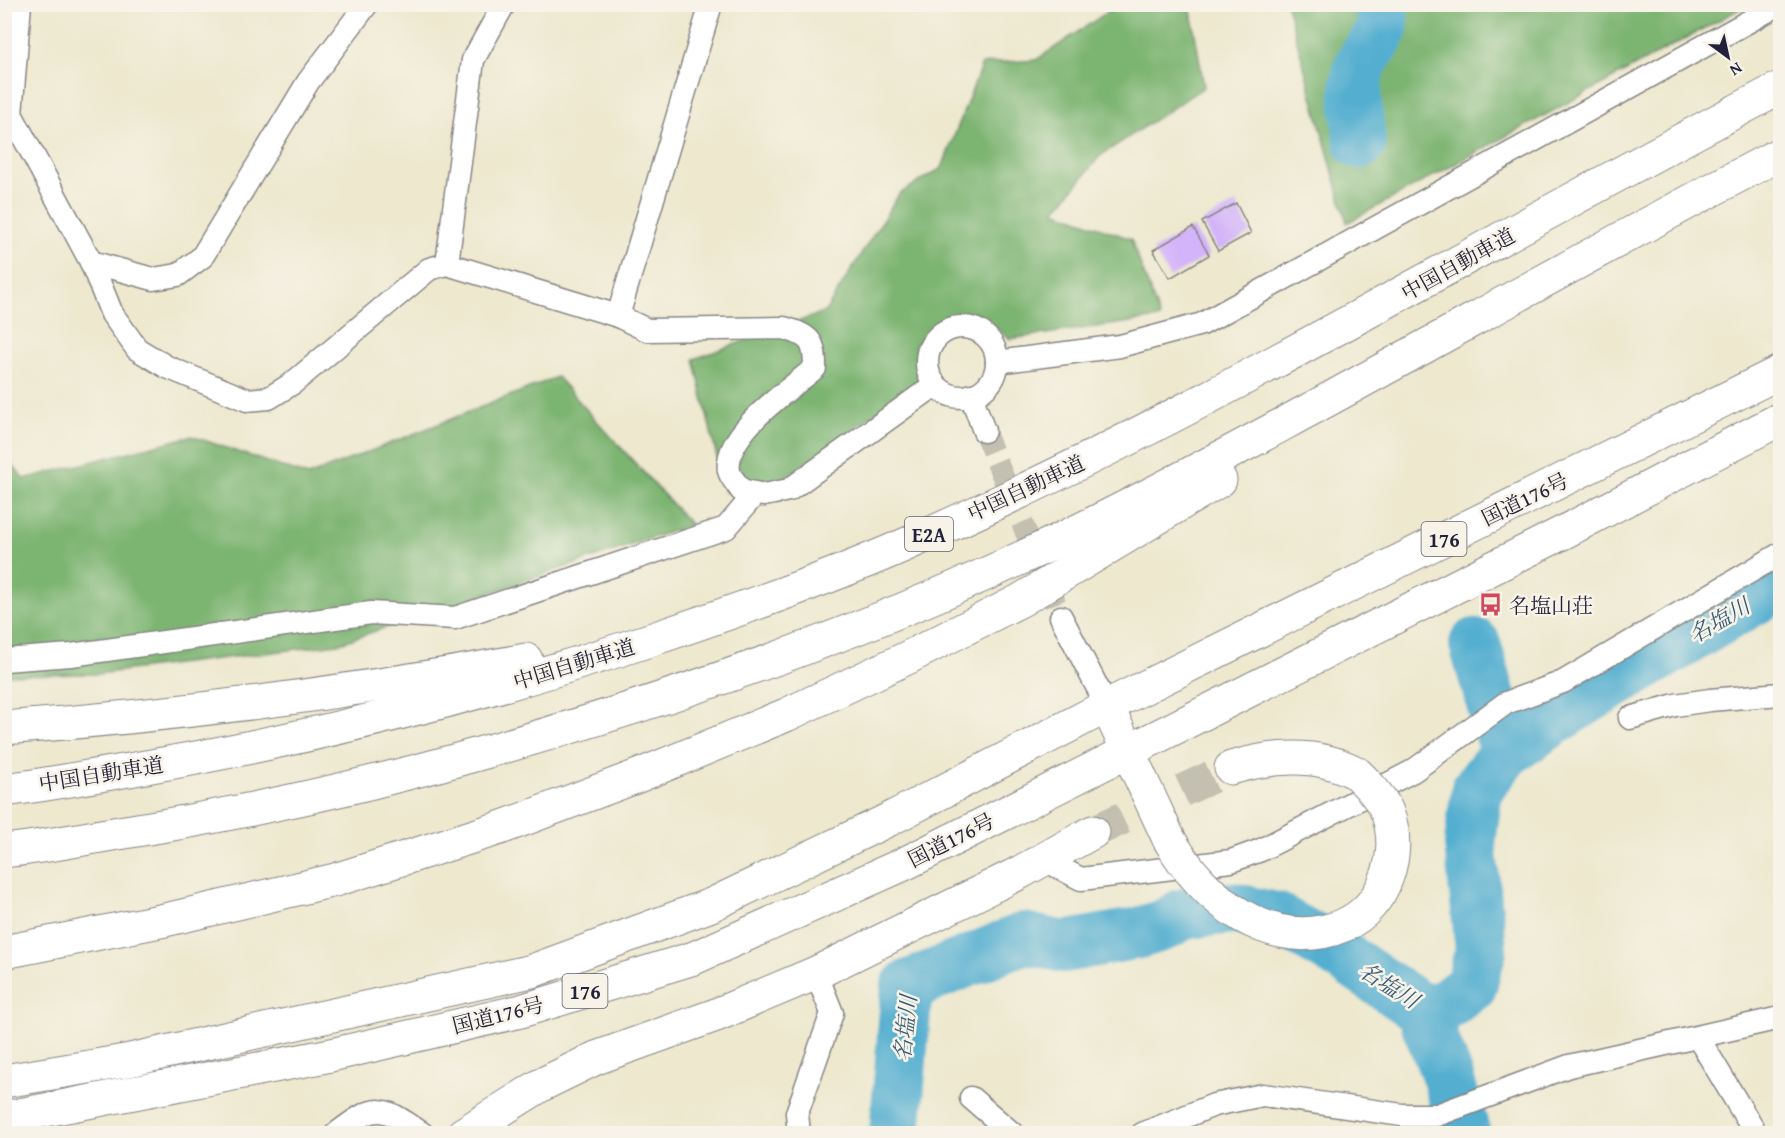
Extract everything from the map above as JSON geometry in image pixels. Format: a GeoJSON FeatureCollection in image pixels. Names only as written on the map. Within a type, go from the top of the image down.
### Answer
{"type":"FeatureCollection","features":[{"type":"Feature","properties":{"kind":"highway","name":"中国自動車道"},"geometry":{"type":"LineString","coordinates":[[4,790],[195,759],[364,724],[547,674],[730,613],[912,542],[1076,465],[1292,354],[1780,88]]}},
{"type":"Feature","properties":{"kind":"highway"},"geometry":{"type":"LineString","coordinates":[[4,851],[201,820],[382,782],[572,728],[744,672],[926,600],[1096,522],[1278,428],[1780,154]]}},
{"type":"Feature","properties":{"kind":"highway"},"geometry":{"type":"LineString","coordinates":[[4,952],[165,920],[346,877],[500,828],[638,776],[786,715],[909,657],[1021,600],[1505,304]]}},
{"type":"Feature","properties":{"kind":"highway","name":"国道176号"},"geometry":{"type":"LineString","coordinates":[[4,1081],[125,1061],[532,971],[711,905],[888,820],[1107,706],[1780,372]]}},
{"type":"Feature","properties":{"kind":"highway","name":"国道176号"},"geometry":{"type":"LineString","coordinates":[[4,1118],[342,1053],[521,1011],[694,958],[904,864],[1566,531],[1780,419]]}},
{"type":"Feature","properties":{"kind":"highway"},"geometry":{"type":"LineString","coordinates":[[4,728],[114,719],[300,697],[428,678],[544,656],[730,613]]}},
{"type":"Feature","properties":{"kind":"highway"},"geometry":{"type":"LineString","coordinates":[[1107,706],[1169,839],[1183,865],[1198,882],[1247,919],[1291,933],[1318,932],[1345,925],[1370,906],[1384,883],[1391,865],[1393,846],[1387,812],[1379,798],[1356,773],[1340,765],[1300,758],[1254,761],[1231,768]]}},
{"type":"Feature","properties":{"kind":"highway"},"geometry":{"type":"LineString","coordinates":[[463,1134],[541,1085],[597,1058],[716,1015],[816,973],[1093,832]]}},
{"type":"Feature","properties":{"kind":"street"},"geometry":{"type":"LineString","coordinates":[[20,4],[11,114],[92,262],[112,314],[137,349],[167,367],[247,400],[269,398],[293,383],[429,269],[447,264],[618,315],[647,330],[784,328],[806,335],[815,349],[815,368],[746,427],[730,453],[729,473],[741,490],[764,495],[789,490],[935,385]]}},
{"type":"Feature","properties":{"kind":"street"},"geometry":{"type":"LineString","coordinates":[[92,262],[153,279],[178,275],[202,257],[308,82],[367,4]]}},
{"type":"Feature","properties":{"kind":"street"},"geometry":{"type":"LineString","coordinates":[[447,264],[473,60],[504,4]]}},
{"type":"Feature","properties":{"kind":"street"},"geometry":{"type":"LineString","coordinates":[[618,315],[711,4]]}},
{"type":"Feature","properties":{"kind":"street"},"geometry":{"type":"LineString","coordinates":[[997,362],[1120,346],[1202,324],[1780,4]]}},
{"type":"Feature","properties":{"kind":"street"},"geometry":{"type":"LineString","coordinates":[[952,328],[975,329],[985,335],[992,344],[997,362],[994,378],[987,387],[971,395],[955,397],[935,385],[927,364],[928,352],[933,341],[952,328]]}},
{"type":"Feature","properties":{"kind":"street"},"geometry":{"type":"LineString","coordinates":[[971,395],[984,431]]}},
{"type":"Feature","properties":{"kind":"street"},"geometry":{"type":"LineString","coordinates":[[4,660],[71,655],[371,613],[455,618],[726,528],[755,494]]}},
{"type":"Feature","properties":{"kind":"street"},"geometry":{"type":"LineString","coordinates":[[1043,859],[1081,879],[1231,861],[1261,850],[1413,771],[1506,703],[1563,682],[1780,554]]}},
{"type":"Feature","properties":{"kind":"street"},"geometry":{"type":"LineString","coordinates":[[1061,617],[1107,706]]}},
{"type":"Feature","properties":{"kind":"street"},"geometry":{"type":"LineString","coordinates":[[1630,718],[1675,705],[1780,694]]}},
{"type":"Feature","properties":{"kind":"street"},"geometry":{"type":"LineString","coordinates":[[799,1134],[797,1113],[832,1013],[816,973]]}},
{"type":"Feature","properties":{"kind":"street"},"geometry":{"type":"LineString","coordinates":[[1142,1134],[1214,1105],[1263,1095],[1402,1115],[1437,1115],[1569,1066],[1699,1039],[1780,1018]]}},
{"type":"Feature","properties":{"kind":"street"},"geometry":{"type":"LineString","coordinates":[[1699,1039],[1756,1134]]}},
{"type":"Feature","properties":{"kind":"street"},"geometry":{"type":"LineString","coordinates":[[971,1098],[1013,1134]]}},
{"type":"Feature","properties":{"kind":"street"},"geometry":{"type":"LineString","coordinates":[[336,1134],[365,1112],[390,1112],[423,1134]]}},
{"type":"Feature","properties":{"kind":"green space"},"geometry":{"type":"Polygon","coordinates":[[[1287,4],[1747,5],[1347,223],[1287,4]]]}},
{"type":"Feature","properties":{"kind":"green space"},"geometry":{"type":"Polygon","coordinates":[[[1118,5],[1190,5],[1204,87],[1100,156],[1055,211],[1131,239],[1160,318],[1010,339],[976,313],[937,321],[915,346],[919,382],[773,486],[725,492],[694,359],[825,312],[899,194],[942,168],[982,64],[1036,60],[1118,5]]]}},
{"type":"Feature","properties":{"kind":"green space"},"geometry":{"type":"Polygon","coordinates":[[[557,377],[691,525],[337,644],[97,674],[5,675],[4,455],[24,479],[192,436],[308,476],[557,377]]]}},
{"type":"Feature","properties":{"kind":"building"},"geometry":{"type":"Polygon","coordinates":[[[1236,203],[1251,233],[1218,251],[1202,222],[1236,203]]]}},
{"type":"Feature","properties":{"kind":"building"},"geometry":{"type":"Polygon","coordinates":[[[1193,227],[1209,255],[1170,278],[1153,250],[1193,227]]]}},
{"type":"Feature","properties":{"kind":"waterway"},"geometry":{"type":"LineString","coordinates":[[1360,143],[1356,107],[1358,72],[1361,63],[1380,33],[1382,15],[1379,4]]}},
{"type":"Feature","properties":{"kind":"waterway","name":"名塩川"},"geometry":{"type":"LineString","coordinates":[[895,1134],[907,986],[1024,938],[1064,947],[1139,933],[1164,925],[1183,914],[1232,908],[1276,918],[1330,948],[1421,1009],[1443,1007],[1471,986],[1481,950],[1470,843],[1477,789],[1506,752],[1570,709],[1780,584]]}},
{"type":"Feature","properties":{"kind":"waterway"},"geometry":{"type":"LineString","coordinates":[[1475,644],[1506,752]]}},
{"type":"Feature","properties":{"kind":"waterway"},"geometry":{"type":"LineString","coordinates":[[1421,1009],[1447,1075],[1465,1134]]}},
{"type":"Feature","properties":{"kind":"tunnel"},"geometry":{"type":"LineString","coordinates":[[984,431],[1061,617]]}},
{"type":"Feature","properties":{"kind":"tunnel"},"geometry":{"type":"LineString","coordinates":[[1093,832],[1231,768]]}},
{"type":"Feature","properties":{"kind":"place","name":"名塩山荘"},"geometry":{"type":"Point","coordinates":[1491,605]}}]}
